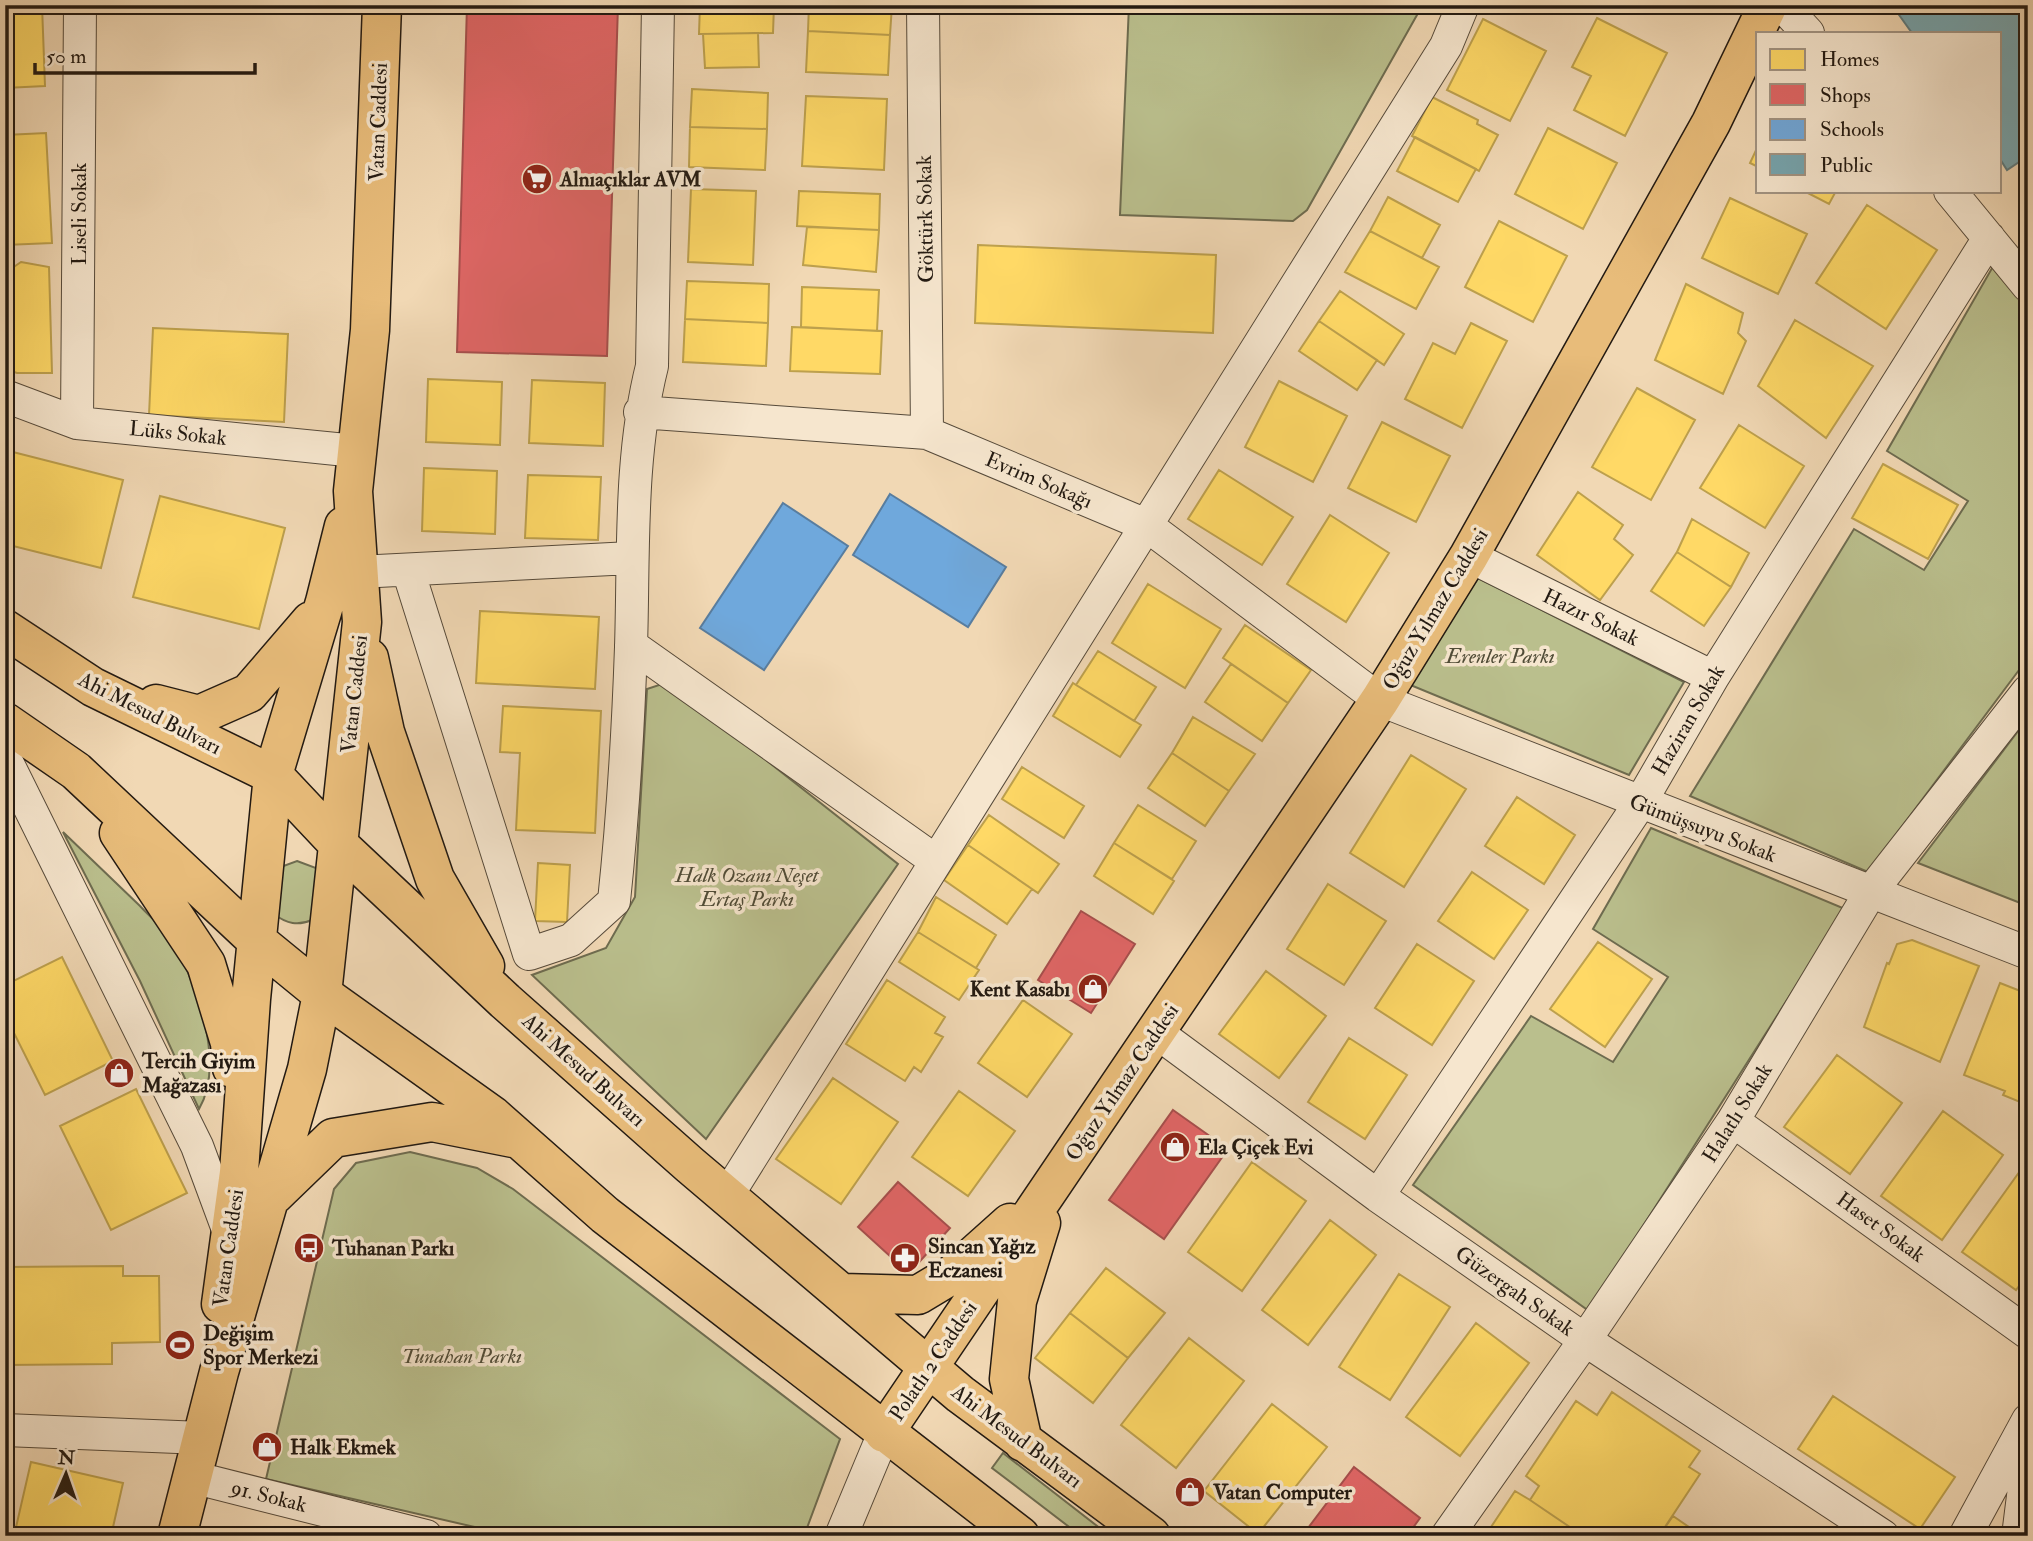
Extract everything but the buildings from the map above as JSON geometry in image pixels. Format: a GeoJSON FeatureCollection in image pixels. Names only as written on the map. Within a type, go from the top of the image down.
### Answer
{"type":"FeatureCollection","features":[{"type":"Feature","properties":{"kind":"main road","name":"Vatan Caddesi"},"geometry":{"type":"LineString","coordinates":[[219,1372],[273,1196],[307,1069],[322,994],[362,622],[353,491],[370,330],[383,5]]}},
{"type":"Feature","properties":{"kind":"main road","name":"Oğuz Yılmaz Caddesi"},"geometry":{"type":"LineString","coordinates":[[1053,1184],[1380,700],[1469,556],[1711,124],[1768,5]]}},
{"type":"Feature","properties":{"kind":"main road","name":"Vatan Caddesi"},"geometry":{"type":"LineString","coordinates":[[219,1372],[217,1330],[239,1172],[256,940],[273,775],[325,602],[353,491]]}},
{"type":"Feature","properties":{"kind":"main road"},"geometry":{"type":"LineString","coordinates":[[93,687],[199,715],[249,693],[292,646],[325,602]]}},
{"type":"Feature","properties":{"kind":"main road"},"geometry":{"type":"LineString","coordinates":[[362,622],[384,732],[435,879],[505,1001]]}},
{"type":"Feature","properties":{"kind":"main road","name":"Ahi Mesud Bulvarı"},"geometry":{"type":"LineString","coordinates":[[5,629],[93,687],[273,775],[339,845],[505,1001],[727,1196],[930,1367],[1023,1441],[1151,1536]]}},
{"type":"Feature","properties":{"kind":"main road"},"geometry":{"type":"LineString","coordinates":[[5,722],[76,771],[256,940],[322,994],[493,1116],[605,1214],[1020,1536]]}},
{"type":"Feature","properties":{"kind":"main road"},"geometry":{"type":"LineString","coordinates":[[76,771],[206,964],[230,1043],[239,1172]]}},
{"type":"Feature","properties":{"kind":"main road"},"geometry":{"type":"LineString","coordinates":[[273,1196],[333,1138],[432,1122],[519,1139]]}},
{"type":"Feature","properties":{"kind":"main road"},"geometry":{"type":"LineString","coordinates":[[842,1293],[918,1295],[953,1274],[1053,1184]]}},
{"type":"Feature","properties":{"kind":"main road"},"geometry":{"type":"LineString","coordinates":[[1023,1441],[1009,1379],[1017,1301],[1053,1184]]}},
{"type":"Feature","properties":{"kind":"main road","name":"Polatlı 2 Caddesi"},"geometry":{"type":"LineString","coordinates":[[884,1433],[1053,1184]]}},
{"type":"Feature","properties":{"kind":"main road"},"geometry":{"type":"LineString","coordinates":[[177,1536],[219,1372]]}},
{"type":"Feature","properties":{"kind":"street","name":"Liseli Sokak"},"geometry":{"type":"LineString","coordinates":[[77,423],[80,5]]}},
{"type":"Feature","properties":{"kind":"street"},"geometry":{"type":"LineString","coordinates":[[408,570],[529,954],[571,940],[614,901],[624,815],[631,645],[631,558],[640,412],[652,366],[658,5]]}},
{"type":"Feature","properties":{"kind":"street","name":"Göktürk Sokak"},"geometry":{"type":"LineString","coordinates":[[923,5],[927,433]]}},
{"type":"Feature","properties":{"kind":"street"},"geometry":{"type":"LineString","coordinates":[[727,1196],[1446,46],[1463,5]]}},
{"type":"Feature","properties":{"kind":"street"},"geometry":{"type":"LineString","coordinates":[[1782,5],[1807,32]]}},
{"type":"Feature","properties":{"kind":"street"},"geometry":{"type":"LineString","coordinates":[[1951,192],[2028,286]]}},
{"type":"Feature","properties":{"kind":"street","name":"Haziran Sokak"},"geometry":{"type":"LineString","coordinates":[[1378,1196],[1640,803],[1713,677],[1989,238]]}},
{"type":"Feature","properties":{"kind":"street","name":"Lüks Sokak"},"geometry":{"type":"LineString","coordinates":[[5,396],[77,423],[356,451]]}},
{"type":"Feature","properties":{"kind":"street","name":"Evrim Sokağı"},"geometry":{"type":"LineString","coordinates":[[640,412],[927,433],[1146,525],[1380,700]]}},
{"type":"Feature","properties":{"kind":"street","name":"Hazır Sokak"},"geometry":{"type":"LineString","coordinates":[[1469,556],[1713,677]]}},
{"type":"Feature","properties":{"kind":"street"},"geometry":{"type":"LineString","coordinates":[[358,572],[631,558]]}},
{"type":"Feature","properties":{"kind":"street"},"geometry":{"type":"LineString","coordinates":[[631,645],[936,861]]}},
{"type":"Feature","properties":{"kind":"street","name":"Halatlı Sokak"},"geometry":{"type":"LineString","coordinates":[[1447,1536],[1585,1340],[1733,1121],[1870,893],[2028,691]]}},
{"type":"Feature","properties":{"kind":"street","name":"Gümüşsuyu Sokak"},"geometry":{"type":"LineString","coordinates":[[1380,700],[2028,953]]}},
{"type":"Feature","properties":{"kind":"street"},"geometry":{"type":"LineString","coordinates":[[5,758],[197,1146],[230,1235]]}},
{"type":"Feature","properties":{"kind":"street","name":"Güzergah Sokak"},"geometry":{"type":"LineString","coordinates":[[1156,1032],[1378,1196],[1585,1340],[1883,1536]]}},
{"type":"Feature","properties":{"kind":"street","name":"Haset Sokak"},"geometry":{"type":"LineString","coordinates":[[1733,1121],[2028,1333]]}},
{"type":"Feature","properties":{"kind":"street"},"geometry":{"type":"LineString","coordinates":[[1965,1536],[2028,1420]]}},
{"type":"Feature","properties":{"kind":"street"},"geometry":{"type":"LineString","coordinates":[[5,1430],[202,1438]]}},
{"type":"Feature","properties":{"kind":"street"},"geometry":{"type":"LineString","coordinates":[[841,1536],[884,1433]]}},
{"type":"Feature","properties":{"kind":"street"},"geometry":{"type":"LineString","coordinates":[[2018,1536],[2028,1457]]}},
{"type":"Feature","properties":{"kind":"street","name":"91. Sokak"},"geometry":{"type":"LineString","coordinates":[[192,1477],[426,1536]]}},
{"type":"Feature","properties":{"kind":"green space"},"geometry":{"type":"Polygon","coordinates":[[[1129,5],[1411,5],[1417,15],[1307,210],[1293,221],[1120,215],[1129,5]]]}},
{"type":"Feature","properties":{"kind":"green space"},"geometry":{"type":"Polygon","coordinates":[[[1995,263],[2028,306],[2028,658],[1868,872],[1690,796],[1854,529],[1924,570],[1968,501],[1887,451],[1995,263]]]}},
{"type":"Feature","properties":{"kind":"green space","name":"Erenler Parkı"},"geometry":{"type":"Polygon","coordinates":[[[1478,578],[1684,682],[1629,775],[1408,684],[1478,578]]]}},
{"type":"Feature","properties":{"kind":"green space","name":"Halk Ozanı Neşet Ertaş Parkı"},"geometry":{"type":"Polygon","coordinates":[[[662,684],[724,727],[898,864],[706,1139],[532,975],[606,948],[635,897],[647,689],[662,684]]]}},
{"type":"Feature","properties":{"kind":"green space"},"geometry":{"type":"Polygon","coordinates":[[[2028,718],[2028,906],[1918,863],[2028,718]]]}},
{"type":"Feature","properties":{"kind":"green space"},"geometry":{"type":"Polygon","coordinates":[[[1651,828],[1845,909],[1589,1311],[1413,1185],[1531,1016],[1613,1062],[1668,977],[1593,929],[1651,828]]]}},
{"type":"Feature","properties":{"kind":"green space"},"geometry":{"type":"Polygon","coordinates":[[[63,832],[159,925],[179,954],[197,997],[208,1045],[210,1068],[207,1090],[199,1109],[140,981],[63,832]]]}},
{"type":"Feature","properties":{"kind":"green space"},"geometry":{"type":"Polygon","coordinates":[[[297,861],[316,868],[323,875],[312,920],[302,923],[288,922],[274,914],[278,868],[297,861]]]}},
{"type":"Feature","properties":{"kind":"green space","name":"Tunahan Parkı"},"geometry":{"type":"Polygon","coordinates":[[[410,1152],[477,1168],[513,1189],[840,1439],[804,1536],[495,1536],[479,1528],[266,1479],[334,1189],[356,1163],[410,1152]]]}},
{"type":"Feature","properties":{"kind":"green space"},"geometry":{"type":"Polygon","coordinates":[[[1003,1453],[1110,1536],[1081,1536],[992,1468],[1003,1453]]]}},
{"type":"Feature","properties":{"kind":"place","name":"Alnıaçıklar AVM"},"geometry":{"type":"Point","coordinates":[537,179]}},
{"type":"Feature","properties":{"kind":"place","name":"Kent Kasabı"},"geometry":{"type":"Point","coordinates":[1093,989]}},
{"type":"Feature","properties":{"kind":"place","name":"Tercih Giyim Mağazası"},"geometry":{"type":"Point","coordinates":[119,1073]}},
{"type":"Feature","properties":{"kind":"place","name":"Ela Çiçek Evi"},"geometry":{"type":"Point","coordinates":[1175,1147]}},
{"type":"Feature","properties":{"kind":"place","name":"Tuhanan Parkı"},"geometry":{"type":"Point","coordinates":[309,1248]}},
{"type":"Feature","properties":{"kind":"place","name":"Sincan Yağız Eczanesi"},"geometry":{"type":"Point","coordinates":[905,1258]}},
{"type":"Feature","properties":{"kind":"place","name":"Değişim Spor Merkezi"},"geometry":{"type":"Point","coordinates":[180,1345]}},
{"type":"Feature","properties":{"kind":"place","name":"Halk Ekmek"},"geometry":{"type":"Point","coordinates":[267,1447]}},
{"type":"Feature","properties":{"kind":"place","name":"Vatan Computer"},"geometry":{"type":"Point","coordinates":[1190,1492]}}]}
